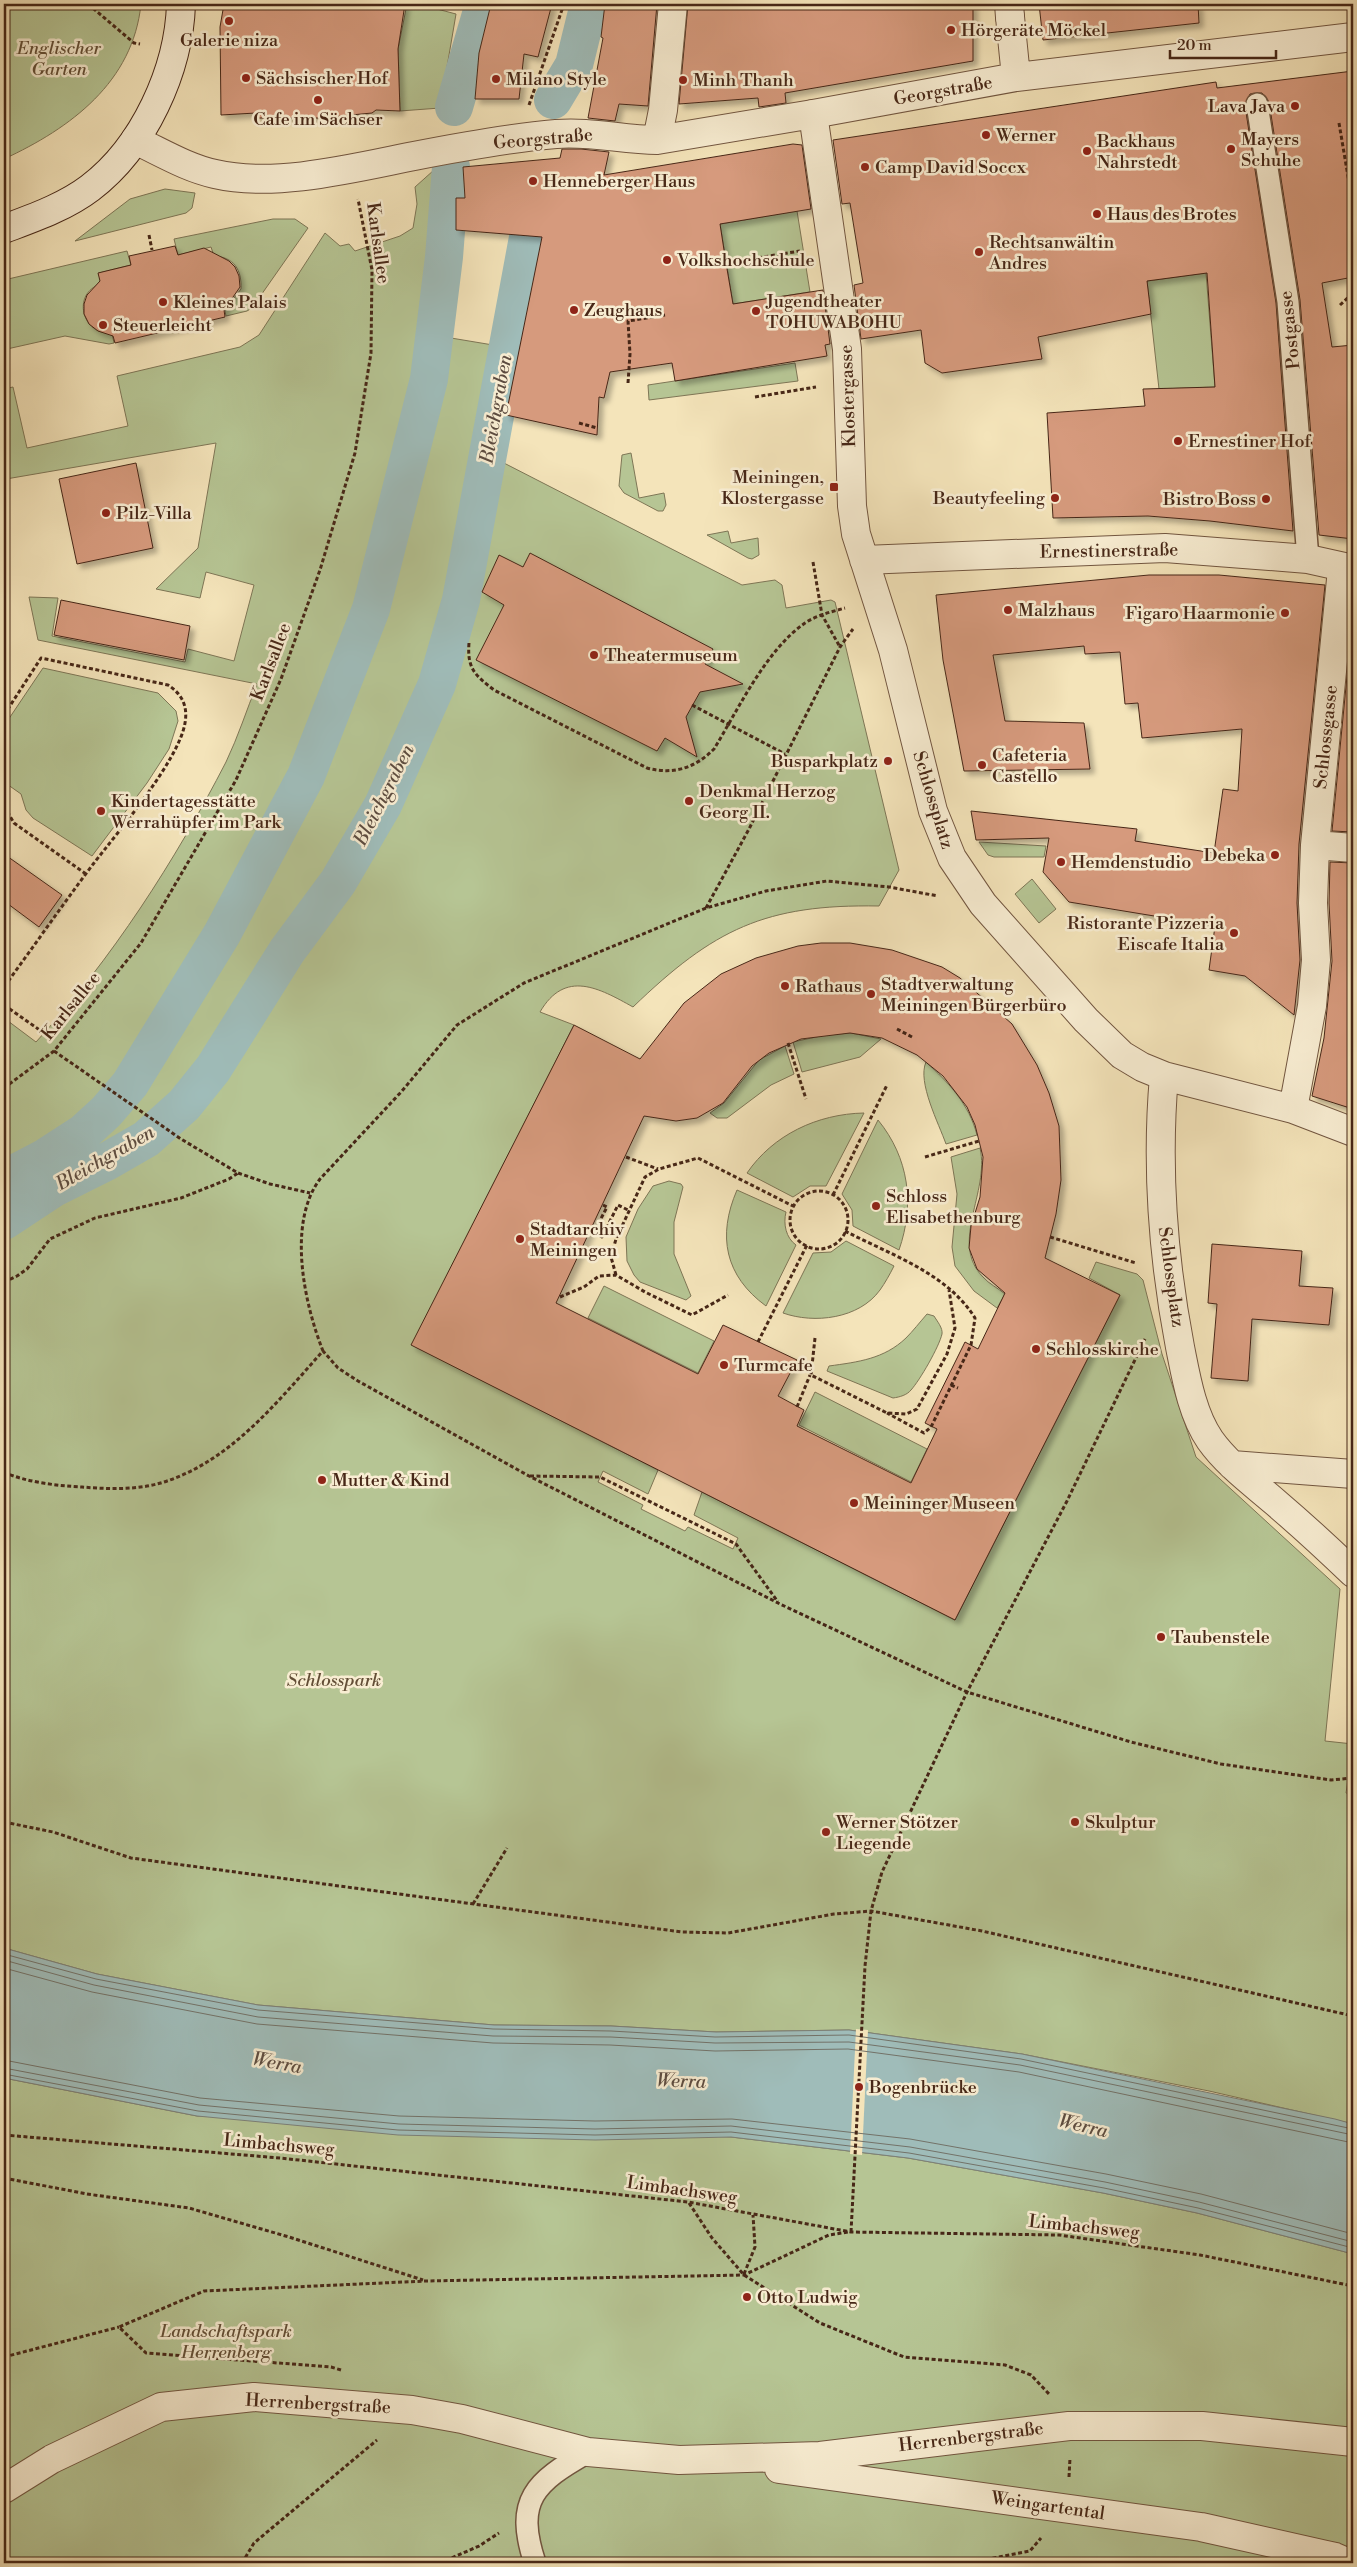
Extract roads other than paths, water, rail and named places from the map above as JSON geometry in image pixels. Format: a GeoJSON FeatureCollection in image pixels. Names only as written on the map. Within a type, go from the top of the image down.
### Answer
{"type":"FeatureCollection","features":[{"type":"Feature","properties":{"kind":"street"},"geometry":{"type":"LineString","coordinates":[[4,229],[50,212],[90,188],[112,168],[135,140],[158,97],[174,57],[181,4]]}},
{"type":"Feature","properties":{"kind":"street"},"geometry":{"type":"LineString","coordinates":[[657,140],[663,110],[673,4]]}},
{"type":"Feature","properties":{"kind":"street","name":"Georgstraße"},"geometry":{"type":"LineString","coordinates":[[1009,10],[1016,77]]}},
{"type":"Feature","properties":{"kind":"street","name":"Georgstraße"},"geometry":{"type":"LineString","coordinates":[[135,140],[196,168],[221,175],[247,178],[288,176],[352,169],[435,152],[545,135],[596,133],[633,140],[657,140],[1016,77],[1353,37]]}},
{"type":"Feature","properties":{"kind":"street","name":"Klostergasse"},"geometry":{"type":"LineString","coordinates":[[813,114],[848,360],[852,506],[864,560]]}},
{"type":"Feature","properties":{"kind":"street","name":"Ernestinerstraße"},"geometry":{"type":"LineString","coordinates":[[864,560],[1165,548],[1308,559],[1348,569]]}},
{"type":"Feature","properties":{"kind":"street","name":"Schlossplatz"},"geometry":{"type":"LineString","coordinates":[[864,560],[892,650],[933,810],[952,858],[983,904],[1105,1040],[1142,1067],[1164,1076],[1293,1109],[1353,1132]]}},
{"type":"Feature","properties":{"kind":"street","name":"Schlossgasse"},"geometry":{"type":"LineString","coordinates":[[1293,1109],[1312,1006],[1316,960],[1313,903],[1315,845],[1348,569]]}},
{"type":"Feature","properties":{"kind":"street"},"geometry":{"type":"LineString","coordinates":[[1315,845],[1353,848]]}},
{"type":"Feature","properties":{"kind":"street","name":"Schlossplatz"},"geometry":{"type":"LineString","coordinates":[[1164,1076],[1160,1116],[1163,1236],[1168,1280],[1185,1369],[1195,1408],[1209,1439],[1232,1465],[1314,1535],[1353,1574]]}},
{"type":"Feature","properties":{"kind":"street"},"geometry":{"type":"LineString","coordinates":[[1232,1465],[1353,1474]]}},
{"type":"Feature","properties":{"kind":"street","name":"Herrenbergstraße"},"geometry":{"type":"LineString","coordinates":[[4,2489],[52,2459],[161,2406],[254,2398],[412,2410],[462,2419],[588,2452],[679,2460],[820,2456],[1069,2426],[1202,2426],[1353,2442]]}},
{"type":"Feature","properties":{"kind":"street","name":"Weingartental"},"geometry":{"type":"LineString","coordinates":[[744,2459],[789,2471],[1202,2527],[1335,2558],[1349,2563]]}},
{"type":"Feature","properties":{"kind":"lane","name":"Postgasse"},"geometry":{"type":"LineString","coordinates":[[1257,104],[1278,225],[1292,338],[1308,559]]}},
{"type":"Feature","properties":{"kind":"lane"},"geometry":{"type":"LineString","coordinates":[[535,2563],[526,2527],[528,2505],[540,2484],[557,2470],[588,2452]]}},
{"type":"Feature","properties":{"kind":"water","name":"Werra"},"geometry":{"type":"Polygon","coordinates":[[[4,1948],[97,1974],[258,2005],[494,2025],[611,2026],[716,2032],[849,2030],[1022,2054],[1335,2119],[1353,2124],[1353,2254],[1197,2213],[1103,2193],[908,2158],[731,2137],[595,2140],[398,2135],[197,2116],[4,2078],[4,1948]]]}},
{"type":"Feature","properties":{"kind":"waterway","name":"Bleichgraben"},"geometry":{"type":"LineString","coordinates":[[454,107],[484,4]]}},
{"type":"Feature","properties":{"kind":"waterway","name":"Bleichgraben"},"geometry":{"type":"LineString","coordinates":[[553,100],[574,65],[589,4]]}},
{"type":"Feature","properties":{"kind":"waterway","name":"Bleichgraben"},"geometry":{"type":"LineString","coordinates":[[4,1179],[46,1157],[83,1133],[106,1112],[130,1084],[222,934],[306,776],[371,609],[429,379],[444,257],[451,167]]}},
{"type":"Feature","properties":{"kind":"waterway","name":"Bleichgraben"},"geometry":{"type":"LineString","coordinates":[[4,1221],[54,1188],[146,1139],[184,1105],[213,1069],[287,951],[338,882],[383,805],[437,684],[461,600],[529,232]]}},
{"type":"Feature","properties":{"kind":"place","name":"Galerie niza"},"geometry":{"type":"Point","coordinates":[229,21]}},
{"type":"Feature","properties":{"kind":"place","name":"Hörgeräte Möckel"},"geometry":{"type":"Point","coordinates":[951,30]}},
{"type":"Feature","properties":{"kind":"place","name":"Sächsischer Hof"},"geometry":{"type":"Point","coordinates":[246,78]}},
{"type":"Feature","properties":{"kind":"place","name":"Milano Style"},"geometry":{"type":"Point","coordinates":[496,79]}},
{"type":"Feature","properties":{"kind":"place","name":"Minh Thanh"},"geometry":{"type":"Point","coordinates":[683,80]}},
{"type":"Feature","properties":{"kind":"place","name":"Cafe im Sächser"},"geometry":{"type":"Point","coordinates":[318,100]}},
{"type":"Feature","properties":{"kind":"place","name":"Lava Java"},"geometry":{"type":"Point","coordinates":[1295,106]}},
{"type":"Feature","properties":{"kind":"place","name":"Werner"},"geometry":{"type":"Point","coordinates":[986,135]}},
{"type":"Feature","properties":{"kind":"place","name":"Mayers Schuhe"},"geometry":{"type":"Point","coordinates":[1231,149]}},
{"type":"Feature","properties":{"kind":"place","name":"Backhaus Nahrstedt"},"geometry":{"type":"Point","coordinates":[1087,151]}},
{"type":"Feature","properties":{"kind":"place","name":"Camp David Soccx"},"geometry":{"type":"Point","coordinates":[865,167]}},
{"type":"Feature","properties":{"kind":"place","name":"Henneberger Haus"},"geometry":{"type":"Point","coordinates":[533,181]}},
{"type":"Feature","properties":{"kind":"place","name":"Haus des Brotes"},"geometry":{"type":"Point","coordinates":[1097,214]}},
{"type":"Feature","properties":{"kind":"place","name":"Rechtsanwältin Andres"},"geometry":{"type":"Point","coordinates":[979,252]}},
{"type":"Feature","properties":{"kind":"place","name":"Volkshochschule"},"geometry":{"type":"Point","coordinates":[667,260]}},
{"type":"Feature","properties":{"kind":"place","name":"Kleines Palais"},"geometry":{"type":"Point","coordinates":[163,302]}},
{"type":"Feature","properties":{"kind":"place","name":"Zeughaus"},"geometry":{"type":"Point","coordinates":[574,310]}},
{"type":"Feature","properties":{"kind":"place","name":"Jugendtheater TOHUWABOHU"},"geometry":{"type":"Point","coordinates":[756,311]}},
{"type":"Feature","properties":{"kind":"place","name":"Steuerleicht"},"geometry":{"type":"Point","coordinates":[103,325]}},
{"type":"Feature","properties":{"kind":"place","name":"Ernestiner Hof"},"geometry":{"type":"Point","coordinates":[1178,441]}},
{"type":"Feature","properties":{"kind":"place","name":"Meiningen, Klostergasse"},"geometry":{"type":"Point","coordinates":[834,487]}},
{"type":"Feature","properties":{"kind":"place","name":"Beautyfeeling"},"geometry":{"type":"Point","coordinates":[1055,498]}},
{"type":"Feature","properties":{"kind":"place","name":"Bistro Boss"},"geometry":{"type":"Point","coordinates":[1266,499]}},
{"type":"Feature","properties":{"kind":"place","name":"Pilz-Villa"},"geometry":{"type":"Point","coordinates":[106,513]}},
{"type":"Feature","properties":{"kind":"place","name":"Malzhaus"},"geometry":{"type":"Point","coordinates":[1008,610]}},
{"type":"Feature","properties":{"kind":"place","name":"Figaro Haarmonie"},"geometry":{"type":"Point","coordinates":[1285,613]}},
{"type":"Feature","properties":{"kind":"place","name":"Theatermuseum"},"geometry":{"type":"Point","coordinates":[594,655]}},
{"type":"Feature","properties":{"kind":"place","name":"Busparkplatz"},"geometry":{"type":"Point","coordinates":[888,761]}},
{"type":"Feature","properties":{"kind":"place","name":"Cafeteria Castello"},"geometry":{"type":"Point","coordinates":[982,765]}},
{"type":"Feature","properties":{"kind":"place","name":"Denkmal Herzog Georg II."},"geometry":{"type":"Point","coordinates":[689,801]}},
{"type":"Feature","properties":{"kind":"place","name":"Kindertagesstätte Werrahüpfer im Park"},"geometry":{"type":"Point","coordinates":[101,811]}},
{"type":"Feature","properties":{"kind":"place","name":"Debeka"},"geometry":{"type":"Point","coordinates":[1275,855]}},
{"type":"Feature","properties":{"kind":"place","name":"Hemdenstudio"},"geometry":{"type":"Point","coordinates":[1061,862]}},
{"type":"Feature","properties":{"kind":"place","name":"Ristorante Pizzeria Eiscafe Italia"},"geometry":{"type":"Point","coordinates":[1234,933]}},
{"type":"Feature","properties":{"kind":"place","name":"Rathaus"},"geometry":{"type":"Point","coordinates":[785,986]}},
{"type":"Feature","properties":{"kind":"place","name":"Stadtverwaltung Meiningen Bürgerbüro"},"geometry":{"type":"Point","coordinates":[871,994]}},
{"type":"Feature","properties":{"kind":"place","name":"Schloss Elisabethenburg"},"geometry":{"type":"Point","coordinates":[876,1206]}},
{"type":"Feature","properties":{"kind":"place","name":"Stadtarchiv Meiningen"},"geometry":{"type":"Point","coordinates":[520,1239]}},
{"type":"Feature","properties":{"kind":"place","name":"Schlosskirche"},"geometry":{"type":"Point","coordinates":[1036,1349]}},
{"type":"Feature","properties":{"kind":"place","name":"Turmcafe"},"geometry":{"type":"Point","coordinates":[724,1365]}},
{"type":"Feature","properties":{"kind":"place","name":"Mutter & Kind"},"geometry":{"type":"Point","coordinates":[322,1480]}},
{"type":"Feature","properties":{"kind":"place","name":"Meininger Museen"},"geometry":{"type":"Point","coordinates":[854,1503]}},
{"type":"Feature","properties":{"kind":"place","name":"Taubenstele"},"geometry":{"type":"Point","coordinates":[1161,1637]}},
{"type":"Feature","properties":{"kind":"place","name":"Skulptur"},"geometry":{"type":"Point","coordinates":[1075,1822]}},
{"type":"Feature","properties":{"kind":"place","name":"Werner Stötzer Liegende"},"geometry":{"type":"Point","coordinates":[826,1832]}},
{"type":"Feature","properties":{"kind":"place","name":"Bogenbrücke"},"geometry":{"type":"Point","coordinates":[859,2087]}},
{"type":"Feature","properties":{"kind":"place","name":"Otto Ludwig"},"geometry":{"type":"Point","coordinates":[747,2297]}},
{"type":"Feature","properties":{"kind":"park label","name":"Englischer Garten"},"geometry":{"type":"Point","coordinates":[59,58]}},
{"type":"Feature","properties":{"kind":"park label","name":"Schlosspark"},"geometry":{"type":"Point","coordinates":[334,1680]}},
{"type":"Feature","properties":{"kind":"park label","name":"Landschaftspark Herrenberg"},"geometry":{"type":"Point","coordinates":[226,2341]}}]}
